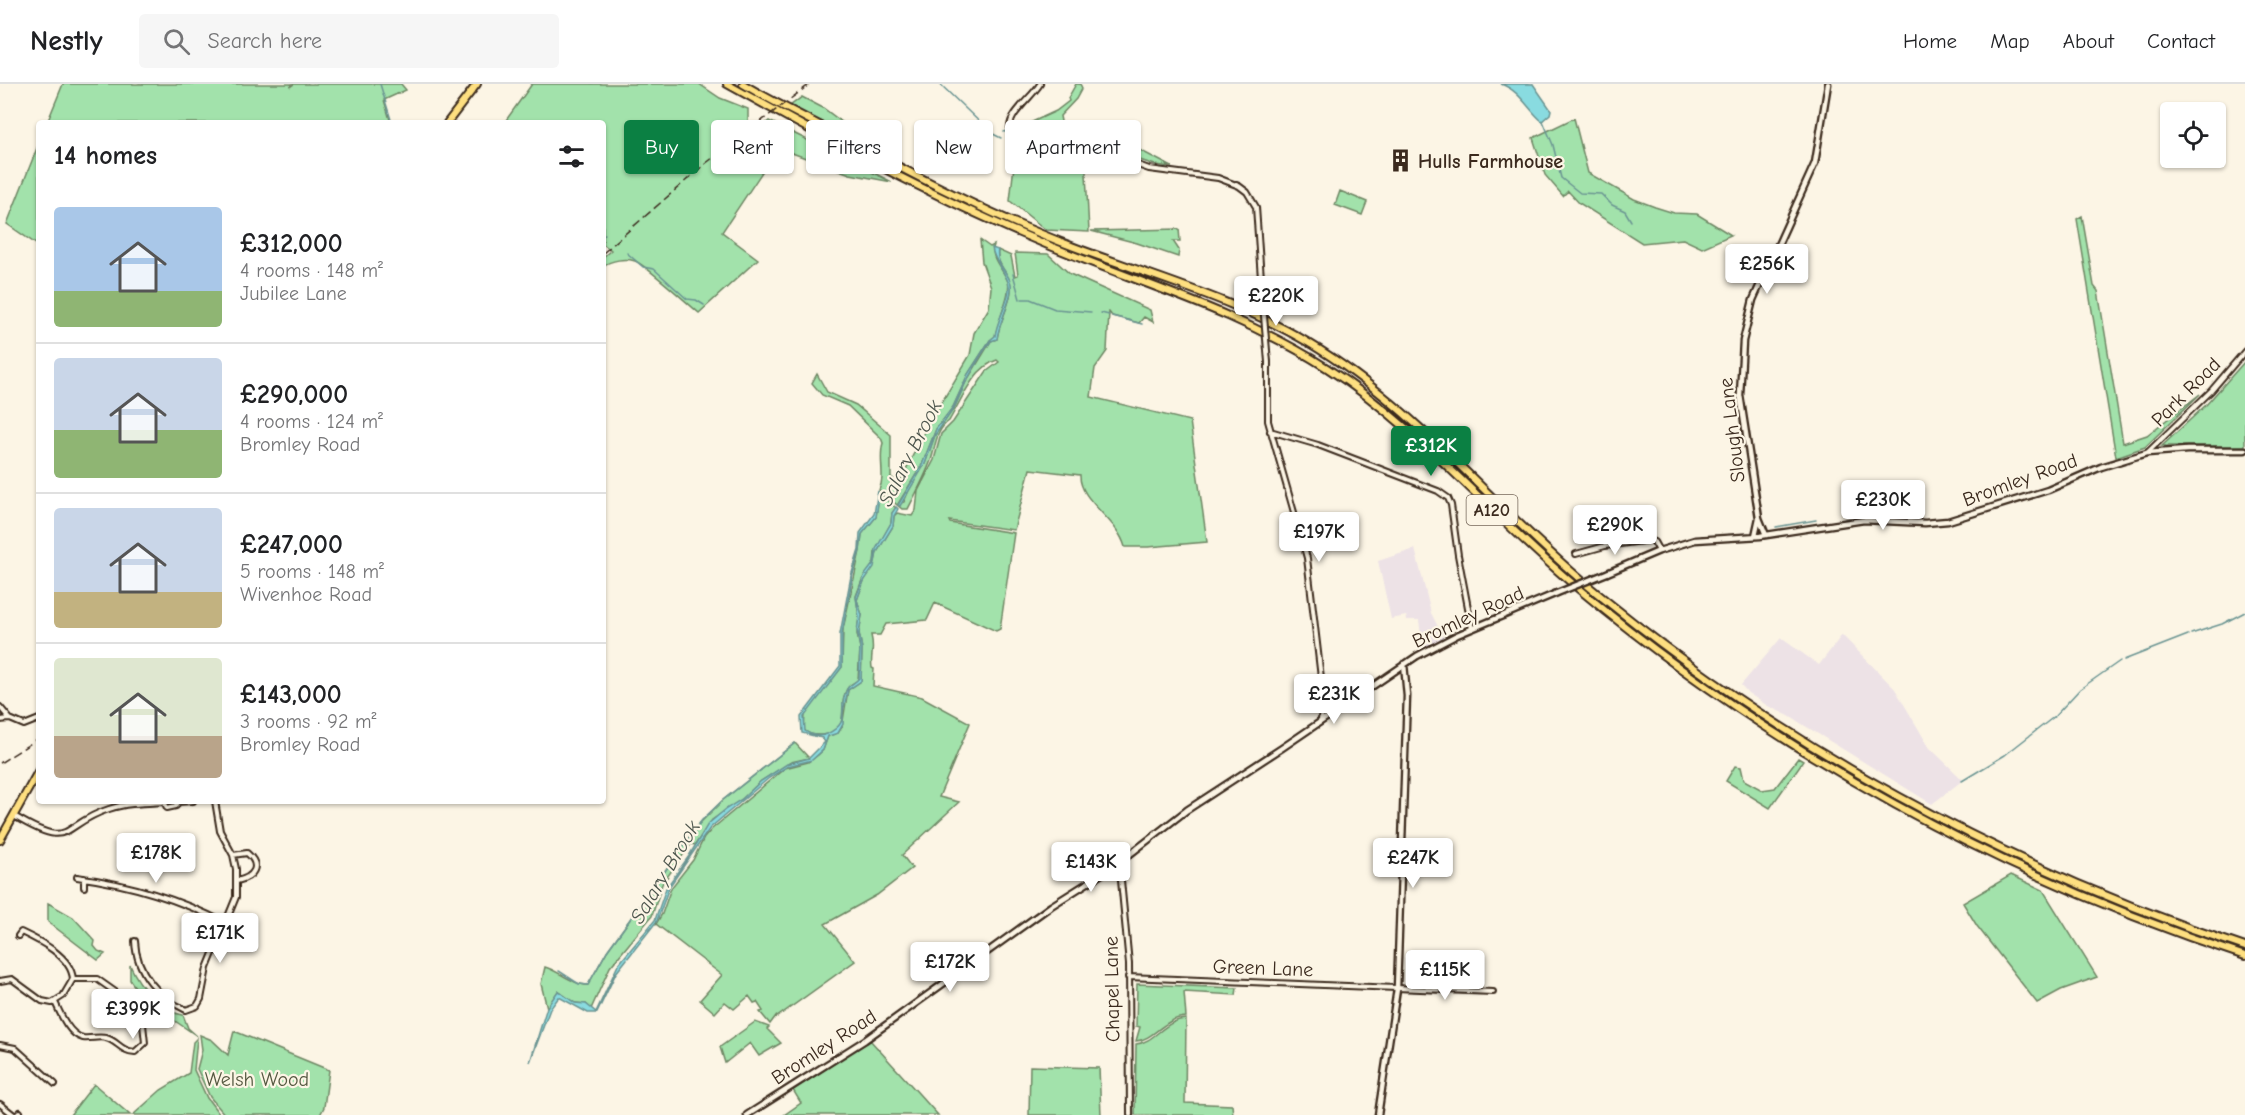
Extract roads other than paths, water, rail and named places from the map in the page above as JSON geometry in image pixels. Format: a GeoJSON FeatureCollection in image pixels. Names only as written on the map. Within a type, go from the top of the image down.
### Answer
{"type":"FeatureCollection","features":[{"type":"Feature","properties":{"kind":"main road"},"geometry":{"type":"LineString","coordinates":[[449,120],[477,84]]}},
{"type":"Feature","properties":{"kind":"main road","name":"A120"},"geometry":{"type":"LineString","coordinates":[[727,84],[881,169],[963,207],[1087,262],[1225,313],[1287,343],[1332,371],[1395,419],[1580,591],[1754,718],[1867,787],[1997,856],[2123,912],[2245,956]]}},
{"type":"Feature","properties":{"kind":"main road","name":"A120"},"geometry":{"type":"LineString","coordinates":[[743,84],[876,157],[969,201],[1074,247],[1173,280],[1231,303],[1311,344],[1406,414],[1545,549],[1587,585],[1672,651],[1776,722],[1885,788],[2001,849],[2129,905],[2245,947]]}},
{"type":"Feature","properties":{"kind":"main road"},"geometry":{"type":"LineString","coordinates":[[0,840],[36,775]]}},
{"type":"Feature","properties":{"kind":"street"},"geometry":{"type":"LineString","coordinates":[[1040,84],[1010,119],[1010,128],[1016,134],[1093,149],[1149,169],[1218,178],[1233,183],[1247,192],[1256,211],[1268,362],[1270,431],[1307,558],[1323,695],[1321,721]]}},
{"type":"Feature","properties":{"kind":"street","name":"Slough Lane"},"geometry":{"type":"LineString","coordinates":[[1755,536],[1759,518],[1740,395],[1743,341],[1756,294],[1815,163],[1827,84]]}},
{"type":"Feature","properties":{"kind":"street","name":"Park Road"},"geometry":{"type":"LineString","coordinates":[[2147,453],[2211,391],[2245,351]]}},
{"type":"Feature","properties":{"kind":"street"},"geometry":{"type":"LineString","coordinates":[[1270,431],[1352,458],[1438,491],[1448,498],[1472,629]]}},
{"type":"Feature","properties":{"kind":"street","name":"Bromley Road"},"geometry":{"type":"LineString","coordinates":[[747,1115],[866,1040],[1051,906],[1116,865],[1187,810],[1282,748],[1340,706],[1436,645],[1472,629],[1659,551],[1695,540],[1766,535],[1864,520],[1925,523],[1948,521],[2048,490],[2109,464],[2147,453],[2245,450]]}},
{"type":"Feature","properties":{"kind":"street"},"geometry":{"type":"LineString","coordinates":[[1759,518],[1766,535]]}},
{"type":"Feature","properties":{"kind":"street"},"geometry":{"type":"LineString","coordinates":[[1576,554],[1605,546],[1650,540],[1654,542],[1659,551]]}},
{"type":"Feature","properties":{"kind":"street"},"geometry":{"type":"LineString","coordinates":[[1378,1115],[1397,989],[1407,696],[1404,664]]}},
{"type":"Feature","properties":{"kind":"street"},"geometry":{"type":"LineString","coordinates":[[1323,695],[1327,701],[1340,706]]}},
{"type":"Feature","properties":{"kind":"street"},"geometry":{"type":"LineString","coordinates":[[0,707],[10,719],[24,725],[36,720]]}},
{"type":"Feature","properties":{"kind":"street"},"geometry":{"type":"LineString","coordinates":[[0,720],[10,719]]}},
{"type":"Feature","properties":{"kind":"street"},"geometry":{"type":"LineString","coordinates":[[13,815],[40,830],[62,834],[109,809],[137,804]]}},
{"type":"Feature","properties":{"kind":"street"},"geometry":{"type":"LineString","coordinates":[[135,941],[138,957],[151,983],[174,1005],[186,1010],[192,1009],[201,999],[207,968],[235,901],[237,880],[233,855],[220,831],[216,804]]}},
{"type":"Feature","properties":{"kind":"street"},"geometry":{"type":"LineString","coordinates":[[233,855],[247,853],[251,856],[255,869],[249,878],[237,880]]}},
{"type":"Feature","properties":{"kind":"street","name":"Chapel Lane"},"geometry":{"type":"LineString","coordinates":[[1116,865],[1120,870],[1128,977],[1130,1115]]}},
{"type":"Feature","properties":{"kind":"street"},"geometry":{"type":"LineString","coordinates":[[77,877],[138,889],[207,914],[225,923]]}},
{"type":"Feature","properties":{"kind":"street"},"geometry":{"type":"LineString","coordinates":[[84,878],[84,887]]}},
{"type":"Feature","properties":{"kind":"street"},"geometry":{"type":"LineString","coordinates":[[0,981],[12,979],[42,1001],[55,1002],[63,996],[73,979],[71,969],[66,963],[41,942],[21,932],[18,936]]}},
{"type":"Feature","properties":{"kind":"street","name":"Green Lane"},"geometry":{"type":"LineString","coordinates":[[1128,977],[1493,993]]}},
{"type":"Feature","properties":{"kind":"street"},"geometry":{"type":"LineString","coordinates":[[55,1002],[63,1018],[78,1035],[84,1038],[105,1037],[127,1052],[135,1052],[145,1043],[142,1015],[138,1008],[97,979],[73,979]]}},
{"type":"Feature","properties":{"kind":"street"},"geometry":{"type":"LineString","coordinates":[[0,1045],[15,1048],[55,1084]]}},
{"type":"Feature","properties":{"kind":"street"},"geometry":{"type":"LineString","coordinates":[[0,1104],[17,1114]]}},
{"type":"Feature","properties":{"kind":"water"},"geometry":{"type":"Polygon","coordinates":[[[1501,84],[1533,84],[1551,110],[1550,114],[1542,121],[1518,95],[1501,84]]]}},
{"type":"Feature","properties":{"kind":"water"},"geometry":{"type":"Polygon","coordinates":[[[992,248],[998,250],[998,260],[1011,284],[1010,296],[997,339],[991,341],[982,354],[954,408],[935,435],[925,464],[900,506],[898,505],[922,465],[936,429],[953,407],[968,374],[990,340],[995,336],[1008,298],[1009,286],[992,248]]]}},
{"type":"Feature","properties":{"kind":"water"},"geometry":{"type":"Polygon","coordinates":[[[878,491],[876,517],[862,534],[860,551],[853,574],[842,634],[842,667],[804,717],[805,731],[819,735],[835,730],[842,721],[846,691],[859,678],[860,648],[857,631],[859,617],[856,597],[864,576],[874,563],[876,549],[891,523],[892,513],[896,507],[898,509],[894,516],[893,526],[877,552],[874,567],[864,581],[857,600],[862,615],[859,633],[862,649],[861,681],[848,690],[843,724],[838,733],[828,736],[823,750],[812,760],[788,766],[769,778],[710,828],[669,887],[657,921],[616,973],[597,1013],[588,1013],[559,997],[550,1009],[530,1062],[547,1007],[558,991],[575,1003],[586,1004],[596,1012],[618,965],[655,920],[666,888],[708,824],[742,799],[761,781],[787,764],[809,758],[825,742],[822,738],[802,733],[801,717],[840,666],[840,634],[851,576],[859,550],[860,533],[874,514],[878,491]]]}},
{"type":"Feature","properties":{"kind":"waterway"},"geometry":{"type":"LineString","coordinates":[[380,84],[391,120]]}},
{"type":"Feature","properties":{"kind":"waterway","name":"Salary Brook"},"geometry":{"type":"LineString","coordinates":[[940,84],[991,133],[1001,138]]}},
{"type":"Feature","properties":{"kind":"waterway"},"geometry":{"type":"LineString","coordinates":[[1543,121],[1553,145],[1561,178],[1580,193],[1601,194],[1612,205],[1625,211],[1631,221]]}},
{"type":"Feature","properties":{"kind":"waterway"},"geometry":{"type":"LineString","coordinates":[[627,253],[643,267],[654,269],[687,299],[696,300],[704,305]]}},
{"type":"Feature","properties":{"kind":"waterway"},"geometry":{"type":"LineString","coordinates":[[1013,274],[1020,299]]}},
{"type":"Feature","properties":{"kind":"waterway"},"geometry":{"type":"LineString","coordinates":[[1022,299],[1030,299],[1055,309],[1091,312]]}},
{"type":"Feature","properties":{"kind":"waterway"},"geometry":{"type":"LineString","coordinates":[[1101,313],[1109,315]]}},
{"type":"Feature","properties":{"kind":"waterway"},"geometry":{"type":"LineString","coordinates":[[1112,316],[1142,324]]}},
{"type":"Feature","properties":{"kind":"waterway"},"geometry":{"type":"LineString","coordinates":[[1776,527],[1816,520]]}},
{"type":"Feature","properties":{"kind":"waterway"},"geometry":{"type":"LineString","coordinates":[[2191,634],[2222,624],[2245,612]]}},
{"type":"Feature","properties":{"kind":"waterway"},"geometry":{"type":"LineString","coordinates":[[2124,660],[2188,635]]}},
{"type":"Feature","properties":{"kind":"waterway"},"geometry":{"type":"LineString","coordinates":[[1962,781],[2005,755],[2055,716],[2080,689],[2120,661]]}},
{"type":"Feature","properties":{"kind":"waterway"},"geometry":{"type":"LineString","coordinates":[[559,971],[579,984],[588,985],[607,951],[702,820],[723,800],[795,743]]}},
{"type":"Feature","properties":{"kind":"railway"},"geometry":{"type":"LineString","coordinates":[[606,250],[705,164],[810,84]]}},
{"type":"Feature","properties":{"kind":"railway"},"geometry":{"type":"LineString","coordinates":[[0,763],[36,740]]}},
{"type":"Feature","properties":{"kind":"place","name":"Hulls Farmhouse"},"geometry":{"type":"Point","coordinates":[1400,161]}},
{"type":"Feature","properties":{"kind":"park label","name":"Welsh Wood"},"geometry":{"type":"Point","coordinates":[257,1079]}}]}
